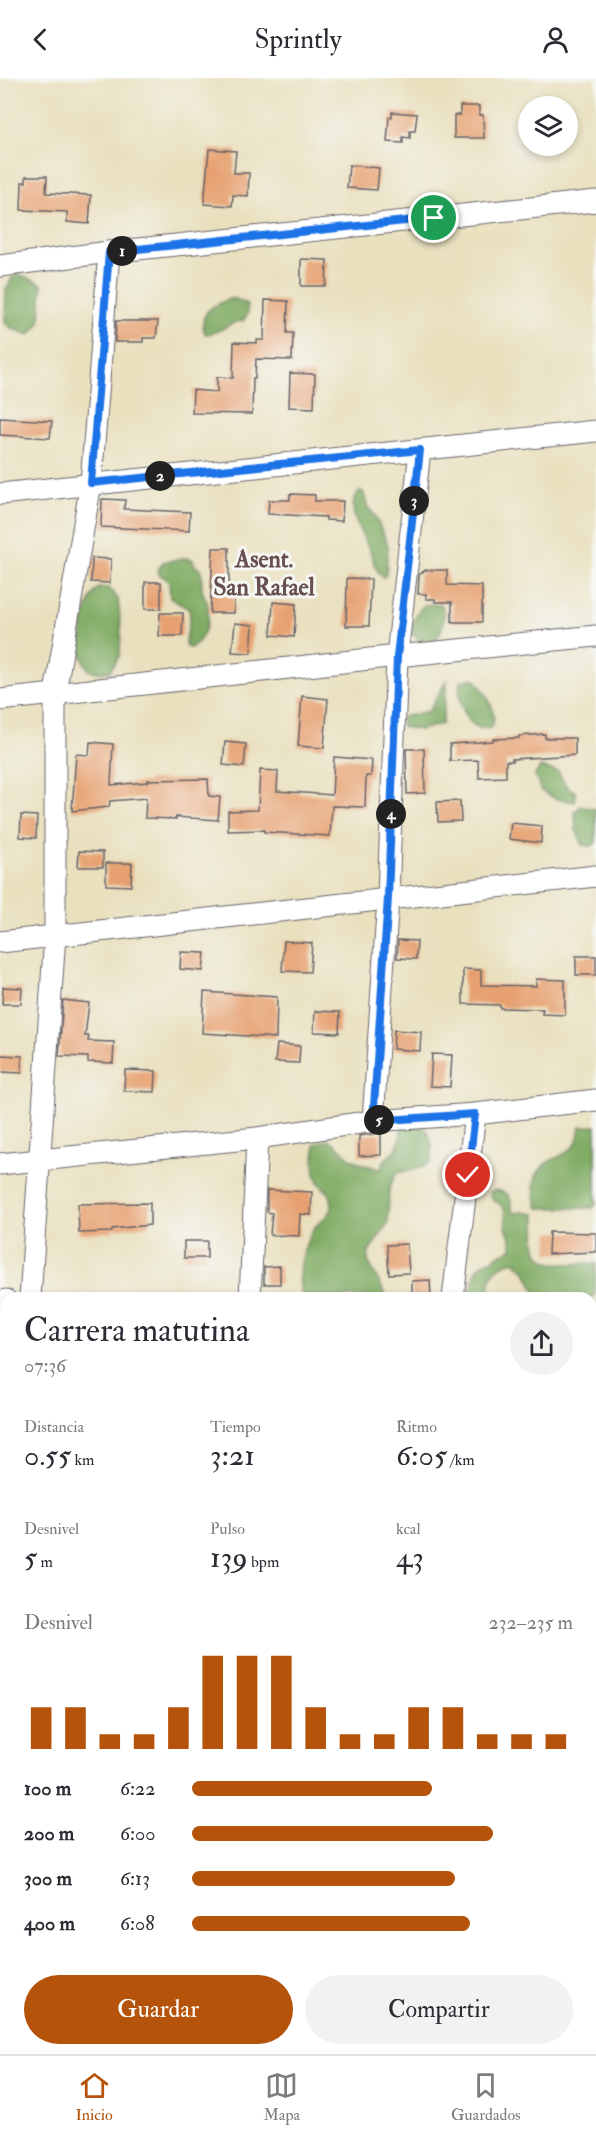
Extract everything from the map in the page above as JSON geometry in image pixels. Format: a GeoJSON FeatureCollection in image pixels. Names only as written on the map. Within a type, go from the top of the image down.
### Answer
{"type":"FeatureCollection","features":[{"type":"Feature","properties":{"kind":"street"},"geometry":{"type":"LineString","coordinates":[[0,266],[109,252],[596,201]]}},
{"type":"Feature","properties":{"kind":"street"},"geometry":{"type":"LineString","coordinates":[[30,1292],[56,935],[55,693],[91,483],[109,252]]}},
{"type":"Feature","properties":{"kind":"street"},"geometry":{"type":"LineString","coordinates":[[0,494],[596,431]]}},
{"type":"Feature","properties":{"kind":"street"},"geometry":{"type":"LineString","coordinates":[[373,1121],[388,898],[397,657],[420,450]]}},
{"type":"Feature","properties":{"kind":"street"},"geometry":{"type":"LineString","coordinates":[[0,700],[596,636]]}},
{"type":"Feature","properties":{"kind":"street"},"geometry":{"type":"LineString","coordinates":[[0,942],[596,876]]}},
{"type":"Feature","properties":{"kind":"street"},"geometry":{"type":"LineString","coordinates":[[0,1164],[257,1138],[373,1121],[475,1114],[596,1100]]}},
{"type":"Feature","properties":{"kind":"street"},"geometry":{"type":"LineString","coordinates":[[454,1292],[475,1114]]}},
{"type":"Feature","properties":{"kind":"street"},"geometry":{"type":"LineString","coordinates":[[250,1292],[257,1138]]}},
{"type":"Feature","properties":{"kind":"green space"},"geometry":{"type":"Polygon","coordinates":[[[15,273],[42,284],[40,322],[30,335],[13,329],[5,323],[6,289],[15,273]]]}},
{"type":"Feature","properties":{"kind":"green space"},"geometry":{"type":"Polygon","coordinates":[[[233,298],[247,304],[248,313],[243,321],[205,334],[203,320],[209,310],[233,298]]]}},
{"type":"Feature","properties":{"kind":"green space"},"geometry":{"type":"Polygon","coordinates":[[[360,491],[364,493],[367,506],[375,516],[388,545],[386,575],[383,578],[376,569],[356,522],[353,505],[360,491]]]}},
{"type":"Feature","properties":{"kind":"green space"},"geometry":{"type":"Polygon","coordinates":[[[192,559],[196,567],[200,569],[202,590],[208,608],[203,635],[190,648],[186,647],[185,643],[190,618],[189,609],[170,598],[169,581],[159,574],[158,570],[163,562],[192,559]]]}},
{"type":"Feature","properties":{"kind":"green space"},"geometry":{"type":"Polygon","coordinates":[[[99,588],[109,588],[118,599],[121,627],[120,655],[110,671],[102,673],[89,670],[80,648],[88,606],[99,588]]]}},
{"type":"Feature","properties":{"kind":"green space"},"geometry":{"type":"Polygon","coordinates":[[[441,604],[444,613],[443,622],[436,640],[420,640],[414,636],[413,627],[422,607],[441,604]]]}},
{"type":"Feature","properties":{"kind":"green space"},"geometry":{"type":"Polygon","coordinates":[[[474,678],[486,695],[492,709],[494,715],[491,728],[475,726],[469,721],[462,706],[460,681],[474,678]]]}},
{"type":"Feature","properties":{"kind":"green space"},"geometry":{"type":"Polygon","coordinates":[[[447,680],[442,724],[420,730],[402,727],[402,717],[429,711],[447,680]]]}},
{"type":"Feature","properties":{"kind":"green space"},"geometry":{"type":"Polygon","coordinates":[[[540,767],[558,772],[565,784],[576,793],[575,802],[556,799],[541,791],[535,775],[540,767]]]}},
{"type":"Feature","properties":{"kind":"green space"},"geometry":{"type":"Polygon","coordinates":[[[581,805],[596,809],[596,843],[591,846],[583,845],[576,830],[575,812],[581,805]]]}},
{"type":"Feature","properties":{"kind":"green space"},"geometry":{"type":"Polygon","coordinates":[[[403,1125],[419,1126],[427,1130],[432,1150],[430,1163],[421,1168],[396,1173],[389,1189],[388,1223],[369,1252],[368,1261],[384,1292],[302,1292],[300,1273],[306,1245],[315,1227],[332,1209],[331,1197],[315,1176],[315,1145],[332,1142],[352,1159],[381,1169],[384,1161],[397,1149],[403,1125]]]}},
{"type":"Feature","properties":{"kind":"green space"},"geometry":{"type":"Polygon","coordinates":[[[596,1126],[596,1205],[592,1208],[538,1208],[534,1188],[539,1171],[575,1145],[580,1127],[596,1126]]]}},
{"type":"Feature","properties":{"kind":"green space"},"geometry":{"type":"Polygon","coordinates":[[[494,1190],[508,1194],[513,1213],[535,1214],[537,1221],[535,1243],[538,1253],[544,1259],[559,1264],[596,1264],[595,1292],[536,1292],[526,1272],[514,1261],[497,1269],[491,1278],[489,1292],[471,1292],[479,1268],[512,1248],[506,1227],[505,1210],[493,1200],[490,1192],[494,1190]]]}},
{"type":"Feature","properties":{"kind":"building"},"geometry":{"type":"Polygon","coordinates":[[[460,106],[479,106],[479,115],[483,115],[484,138],[454,138],[454,115],[460,115],[460,106]]]}},
{"type":"Feature","properties":{"kind":"building"},"geometry":{"type":"Polygon","coordinates":[[[392,112],[417,114],[415,131],[410,131],[410,138],[403,137],[403,143],[387,142],[389,117],[392,117],[392,112]]]}},
{"type":"Feature","properties":{"kind":"building"},"geometry":{"type":"Polygon","coordinates":[[[209,149],[236,151],[234,173],[249,173],[248,196],[233,195],[232,206],[204,204],[209,149]]]}},
{"type":"Feature","properties":{"kind":"building"},"geometry":{"type":"Polygon","coordinates":[[[349,165],[379,168],[377,190],[347,188],[349,165]]]}},
{"type":"Feature","properties":{"kind":"building"},"geometry":{"type":"Polygon","coordinates":[[[26,176],[47,176],[46,193],[91,195],[89,224],[67,222],[67,212],[21,210],[22,182],[26,182],[26,176]]]}},
{"type":"Feature","properties":{"kind":"building"},"geometry":{"type":"Polygon","coordinates":[[[301,259],[327,260],[326,286],[301,286],[301,259]]]}},
{"type":"Feature","properties":{"kind":"building"},"geometry":{"type":"Polygon","coordinates":[[[265,300],[288,301],[287,333],[293,333],[292,360],[256,359],[252,414],[192,413],[193,390],[217,392],[217,377],[233,378],[234,342],[257,343],[257,340],[264,340],[265,300]]]}},
{"type":"Feature","properties":{"kind":"building"},"geometry":{"type":"Polygon","coordinates":[[[116,321],[158,321],[156,338],[143,338],[143,342],[115,342],[116,321]]]}},
{"type":"Feature","properties":{"kind":"building"},"geometry":{"type":"Polygon","coordinates":[[[290,373],[315,374],[314,408],[289,407],[290,373]]]}},
{"type":"Feature","properties":{"kind":"building"},"geometry":{"type":"Polygon","coordinates":[[[0,418],[52,421],[50,438],[0,435],[0,418]]]}},
{"type":"Feature","properties":{"kind":"building"},"geometry":{"type":"Polygon","coordinates":[[[290,494],[315,495],[315,501],[343,501],[342,521],[326,520],[326,517],[268,514],[269,500],[290,500],[290,494]]]}},
{"type":"Feature","properties":{"kind":"building"},"geometry":{"type":"Polygon","coordinates":[[[102,499],[125,500],[124,509],[190,512],[189,531],[101,527],[102,499]]]}},
{"type":"Feature","properties":{"kind":"building"},"geometry":{"type":"Polygon","coordinates":[[[213,548],[229,548],[229,593],[234,593],[234,613],[210,613],[213,548]]]}},
{"type":"Feature","properties":{"kind":"building"},"geometry":{"type":"Polygon","coordinates":[[[92,558],[111,559],[110,583],[91,582],[92,558]]]}},
{"type":"Feature","properties":{"kind":"building"},"geometry":{"type":"Polygon","coordinates":[[[425,570],[447,570],[447,585],[482,586],[482,622],[452,622],[452,602],[435,602],[435,599],[426,599],[426,594],[418,594],[419,575],[425,570]]]}},
{"type":"Feature","properties":{"kind":"building"},"geometry":{"type":"Polygon","coordinates":[[[347,578],[371,579],[369,626],[346,626],[347,578]]]}},
{"type":"Feature","properties":{"kind":"building"},"geometry":{"type":"Polygon","coordinates":[[[145,582],[161,582],[161,609],[145,609],[145,582]]]}},
{"type":"Feature","properties":{"kind":"building"},"geometry":{"type":"Polygon","coordinates":[[[273,602],[296,604],[294,637],[271,635],[273,602]]]}},
{"type":"Feature","properties":{"kind":"building"},"geometry":{"type":"Polygon","coordinates":[[[160,613],[183,613],[182,636],[159,636],[160,613]]]}},
{"type":"Feature","properties":{"kind":"building"},"geometry":{"type":"Polygon","coordinates":[[[235,623],[253,625],[251,653],[232,652],[235,623]]]}},
{"type":"Feature","properties":{"kind":"building"},"geometry":{"type":"Polygon","coordinates":[[[302,696],[328,699],[324,748],[298,746],[302,696]]]}},
{"type":"Feature","properties":{"kind":"building"},"geometry":{"type":"Polygon","coordinates":[[[545,734],[545,738],[575,738],[575,755],[512,759],[513,761],[506,761],[506,777],[479,778],[478,760],[450,761],[450,744],[545,734]]]}},
{"type":"Feature","properties":{"kind":"building"},"geometry":{"type":"Polygon","coordinates":[[[90,742],[113,744],[111,785],[148,782],[148,780],[208,779],[209,796],[220,797],[218,820],[176,817],[176,819],[145,818],[146,798],[110,801],[109,807],[72,811],[76,754],[89,755],[90,742]]]}},
{"type":"Feature","properties":{"kind":"building"},"geometry":{"type":"Polygon","coordinates":[[[225,742],[246,744],[244,767],[223,765],[225,742]]]}},
{"type":"Feature","properties":{"kind":"building"},"geometry":{"type":"Polygon","coordinates":[[[406,749],[424,749],[425,793],[407,794],[406,749]]]}},
{"type":"Feature","properties":{"kind":"building"},"geometry":{"type":"Polygon","coordinates":[[[334,757],[372,760],[371,776],[366,776],[365,807],[332,806],[330,836],[264,832],[264,830],[228,831],[228,811],[258,810],[260,770],[278,771],[277,791],[332,795],[334,757]]]}},
{"type":"Feature","properties":{"kind":"building"},"geometry":{"type":"Polygon","coordinates":[[[460,801],[461,821],[438,822],[437,802],[460,801]]]}},
{"type":"Feature","properties":{"kind":"building"},"geometry":{"type":"Polygon","coordinates":[[[21,815],[37,816],[36,838],[20,837],[21,815]]]}},
{"type":"Feature","properties":{"kind":"building"},"geometry":{"type":"Polygon","coordinates":[[[511,823],[542,826],[541,843],[509,839],[511,823]]]}},
{"type":"Feature","properties":{"kind":"building"},"geometry":{"type":"Polygon","coordinates":[[[79,851],[103,852],[103,867],[78,867],[79,851]]]}},
{"type":"Feature","properties":{"kind":"building"},"geometry":{"type":"Polygon","coordinates":[[[106,863],[132,863],[131,886],[106,885],[106,863]]]}},
{"type":"Feature","properties":{"kind":"building"},"geometry":{"type":"Polygon","coordinates":[[[398,940],[417,941],[416,959],[397,958],[398,940]]]}},
{"type":"Feature","properties":{"kind":"building"},"geometry":{"type":"Polygon","coordinates":[[[284,941],[312,943],[310,972],[282,971],[284,941]]]}},
{"type":"Feature","properties":{"kind":"building"},"geometry":{"type":"Polygon","coordinates":[[[181,952],[205,953],[203,971],[180,969],[181,952]]]}},
{"type":"Feature","properties":{"kind":"building"},"geometry":{"type":"Polygon","coordinates":[[[576,956],[596,956],[596,975],[576,975],[576,956]]]}},
{"type":"Feature","properties":{"kind":"building"},"geometry":{"type":"Polygon","coordinates":[[[463,969],[481,970],[481,985],[536,986],[536,979],[565,980],[565,1015],[542,1014],[543,1009],[463,1004],[463,969]]]}},
{"type":"Feature","properties":{"kind":"building"},"geometry":{"type":"Polygon","coordinates":[[[3,987],[22,988],[21,1004],[2,1004],[3,987]]]}},
{"type":"Feature","properties":{"kind":"building"},"geometry":{"type":"Polygon","coordinates":[[[204,992],[277,997],[276,1038],[202,1033],[204,992]]]}},
{"type":"Feature","properties":{"kind":"building"},"geometry":{"type":"Polygon","coordinates":[[[63,1000],[89,1003],[85,1036],[89,1036],[88,1041],[114,1042],[113,1063],[88,1062],[88,1057],[59,1056],[63,1000]]]}},
{"type":"Feature","properties":{"kind":"building"},"geometry":{"type":"Polygon","coordinates":[[[315,1011],[340,1012],[339,1033],[314,1032],[315,1011]]]}},
{"type":"Feature","properties":{"kind":"building"},"geometry":{"type":"Polygon","coordinates":[[[394,1030],[421,1032],[420,1051],[393,1049],[394,1030]]]}},
{"type":"Feature","properties":{"kind":"building"},"geometry":{"type":"Polygon","coordinates":[[[277,1044],[300,1046],[299,1063],[275,1062],[277,1044]]]}},
{"type":"Feature","properties":{"kind":"building"},"geometry":{"type":"Polygon","coordinates":[[[432,1054],[452,1055],[450,1087],[430,1086],[432,1054]]]}},
{"type":"Feature","properties":{"kind":"building"},"geometry":{"type":"Polygon","coordinates":[[[0,1055],[22,1056],[22,1073],[0,1072],[0,1055]]]}},
{"type":"Feature","properties":{"kind":"building"},"geometry":{"type":"Polygon","coordinates":[[[125,1070],[156,1071],[155,1092],[124,1091],[125,1070]]]}},
{"type":"Feature","properties":{"kind":"building"},"geometry":{"type":"Polygon","coordinates":[[[381,1133],[381,1155],[359,1156],[359,1136],[381,1133]]]}},
{"type":"Feature","properties":{"kind":"building"},"geometry":{"type":"Polygon","coordinates":[[[267,1190],[312,1192],[311,1215],[300,1214],[299,1236],[270,1235],[272,1213],[267,1212],[267,1190]]]}},
{"type":"Feature","properties":{"kind":"building"},"geometry":{"type":"Polygon","coordinates":[[[150,1203],[150,1225],[112,1229],[112,1232],[79,1233],[78,1204],[150,1203]]]}},
{"type":"Feature","properties":{"kind":"building"},"geometry":{"type":"Polygon","coordinates":[[[549,1232],[596,1233],[596,1252],[548,1254],[549,1232]]]}},
{"type":"Feature","properties":{"kind":"building"},"geometry":{"type":"Polygon","coordinates":[[[184,1241],[207,1241],[207,1258],[184,1258],[184,1241]]]}},
{"type":"Feature","properties":{"kind":"building"},"geometry":{"type":"Polygon","coordinates":[[[407,1244],[409,1273],[389,1274],[387,1245],[407,1244]]]}},
{"type":"Feature","properties":{"kind":"building"},"geometry":{"type":"Polygon","coordinates":[[[280,1266],[280,1284],[264,1284],[264,1267],[280,1266]]]}},
{"type":"Feature","properties":{"kind":"building"},"geometry":{"type":"Polygon","coordinates":[[[430,1280],[431,1292],[412,1292],[412,1281],[430,1280]]]}},
{"type":"Feature","properties":{"kind":"district","name":"Asent. San Rafael"},"geometry":{"type":"Point","coordinates":[264,573]}},
{"type":"Feature","properties":{"kind":"route"},"geometry":{"type":"LineString","coordinates":[[434,218],[109,252],[91,483],[420,450],[397,657],[388,898],[373,1121],[475,1114],[468,1175]]}}]}
